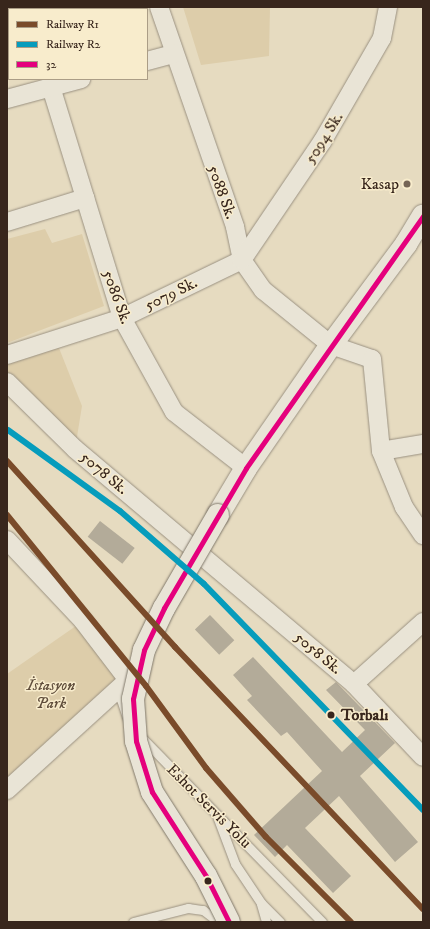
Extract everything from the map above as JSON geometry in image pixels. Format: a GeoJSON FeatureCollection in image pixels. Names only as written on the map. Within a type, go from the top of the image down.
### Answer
{"type":"FeatureCollection","features":[{"type":"Feature","properties":{"kind":"main road"},"geometry":{"type":"LineString","coordinates":[[229,922],[206,876],[152,792],[136,741],[133,699],[144,650],[164,608],[246,468],[331,345],[414,244],[423,216]]}},
{"type":"Feature","properties":{"kind":"street","name":"5088 Sk."},"geometry":{"type":"LineString","coordinates":[[159,7],[235,227],[242,260],[263,290],[331,345]]}},
{"type":"Feature","properties":{"kind":"street","name":"5094 Sk."},"geometry":{"type":"LineString","coordinates":[[242,260],[322,142],[382,38],[388,7]]}},
{"type":"Feature","properties":{"kind":"street"},"geometry":{"type":"LineString","coordinates":[[148,61],[174,54]]}},
{"type":"Feature","properties":{"kind":"street"},"geometry":{"type":"LineString","coordinates":[[7,99],[77,80]]}},
{"type":"Feature","properties":{"kind":"street","name":"5086 Sk."},"geometry":{"type":"LineString","coordinates":[[51,87],[122,318],[174,412],[246,468]]}},
{"type":"Feature","properties":{"kind":"street"},"geometry":{"type":"LineString","coordinates":[[7,222],[85,198]]}},
{"type":"Feature","properties":{"kind":"street","name":"5079 Sk."},"geometry":{"type":"LineString","coordinates":[[7,355],[122,318],[242,260]]}},
{"type":"Feature","properties":{"kind":"street"},"geometry":{"type":"LineString","coordinates":[[331,345],[372,359],[381,451],[404,507],[423,535]]}},
{"type":"Feature","properties":{"kind":"street","name":"5078 Sk."},"geometry":{"type":"LineString","coordinates":[[7,382],[75,449],[206,557]]}},
{"type":"Feature","properties":{"kind":"street"},"geometry":{"type":"LineString","coordinates":[[381,451],[423,444]]}},
{"type":"Feature","properties":{"kind":"street"},"geometry":{"type":"LineString","coordinates":[[7,540],[83,621],[128,680],[7,790]]}},
{"type":"Feature","properties":{"kind":"street","name":"5058 Sk."},"geometry":{"type":"LineString","coordinates":[[206,557],[354,684],[423,757]]}},
{"type":"Feature","properties":{"kind":"street"},"geometry":{"type":"LineString","coordinates":[[354,684],[423,622]]}},
{"type":"Feature","properties":{"kind":"lane","name":"Eshot Servis Yolu"},"geometry":{"type":"LineString","coordinates":[[128,680],[121,699],[124,713],[140,736],[322,922]]}},
{"type":"Feature","properties":{"kind":"lane"},"geometry":{"type":"LineString","coordinates":[[216,812],[235,864],[261,903],[280,922]]}},
{"type":"Feature","properties":{"kind":"lane"},"geometry":{"type":"LineString","coordinates":[[261,903],[266,922]]}},
{"type":"Feature","properties":{"kind":"lane"},"geometry":{"type":"LineString","coordinates":[[133,922],[188,908],[203,910],[218,922]]}},
{"type":"Feature","properties":{"kind":"green space"},"geometry":{"type":"Polygon","coordinates":[[[183,7],[270,7],[269,56],[201,65],[183,7]]]}},
{"type":"Feature","properties":{"kind":"green space"},"geometry":{"type":"Polygon","coordinates":[[[45,229],[52,243],[82,234],[104,306],[7,343],[7,239],[45,229]]]}},
{"type":"Feature","properties":{"kind":"green space"},"geometry":{"type":"Polygon","coordinates":[[[55,338],[82,406],[75,449],[7,382],[7,355],[55,338]]]}},
{"type":"Feature","properties":{"kind":"green space","name":"İstasyon Park"},"geometry":{"type":"Polygon","coordinates":[[[83,621],[128,680],[7,790],[7,674],[83,621]]]}},
{"type":"Feature","properties":{"kind":"building"},"geometry":{"type":"Polygon","coordinates":[[[100,521],[135,548],[122,564],[88,537],[100,521]]]}},
{"type":"Feature","properties":{"kind":"building"},"geometry":{"type":"Polygon","coordinates":[[[210,615],[234,640],[219,655],[195,630],[210,615]]]}},
{"type":"Feature","properties":{"kind":"building"},"geometry":{"type":"Polygon","coordinates":[[[253,657],[342,752],[365,730],[326,690],[336,682],[395,743],[360,776],[418,842],[395,862],[339,796],[305,828],[351,876],[333,893],[287,845],[275,857],[254,835],[322,771],[287,732],[281,736],[247,700],[252,696],[233,675],[253,657]]]}},
{"type":"Feature","properties":{"kind":"railway"},"geometry":{"type":"LineString","coordinates":[[7,461],[175,647],[423,909]]}},
{"type":"Feature","properties":{"kind":"rail line","name":"R2"},"geometry":{"type":"LineString","coordinates":[[8,430],[120,511],[204,584],[423,810]]}},
{"type":"Feature","properties":{"kind":"rail line","name":"R1"},"geometry":{"type":"LineString","coordinates":[[7,461],[175,647],[423,909]]}},
{"type":"Feature","properties":{"kind":"rail line","name":"R1"},"geometry":{"type":"LineString","coordinates":[[7,515],[146,686],[206,768],[266,837],[351,922]]}},
{"type":"Feature","properties":{"kind":"transit line","name":"32"},"geometry":{"type":"LineString","coordinates":[[229,922],[206,876],[152,792],[136,741],[133,699],[144,650],[164,608],[246,468],[423,216]]}},
{"type":"Feature","properties":{"kind":"place","name":"Kasap"},"geometry":{"type":"Point","coordinates":[407,184]}},
{"type":"Feature","properties":{"kind":"place","name":"Torbalı"},"geometry":{"type":"Point","coordinates":[331,715]}}]}
